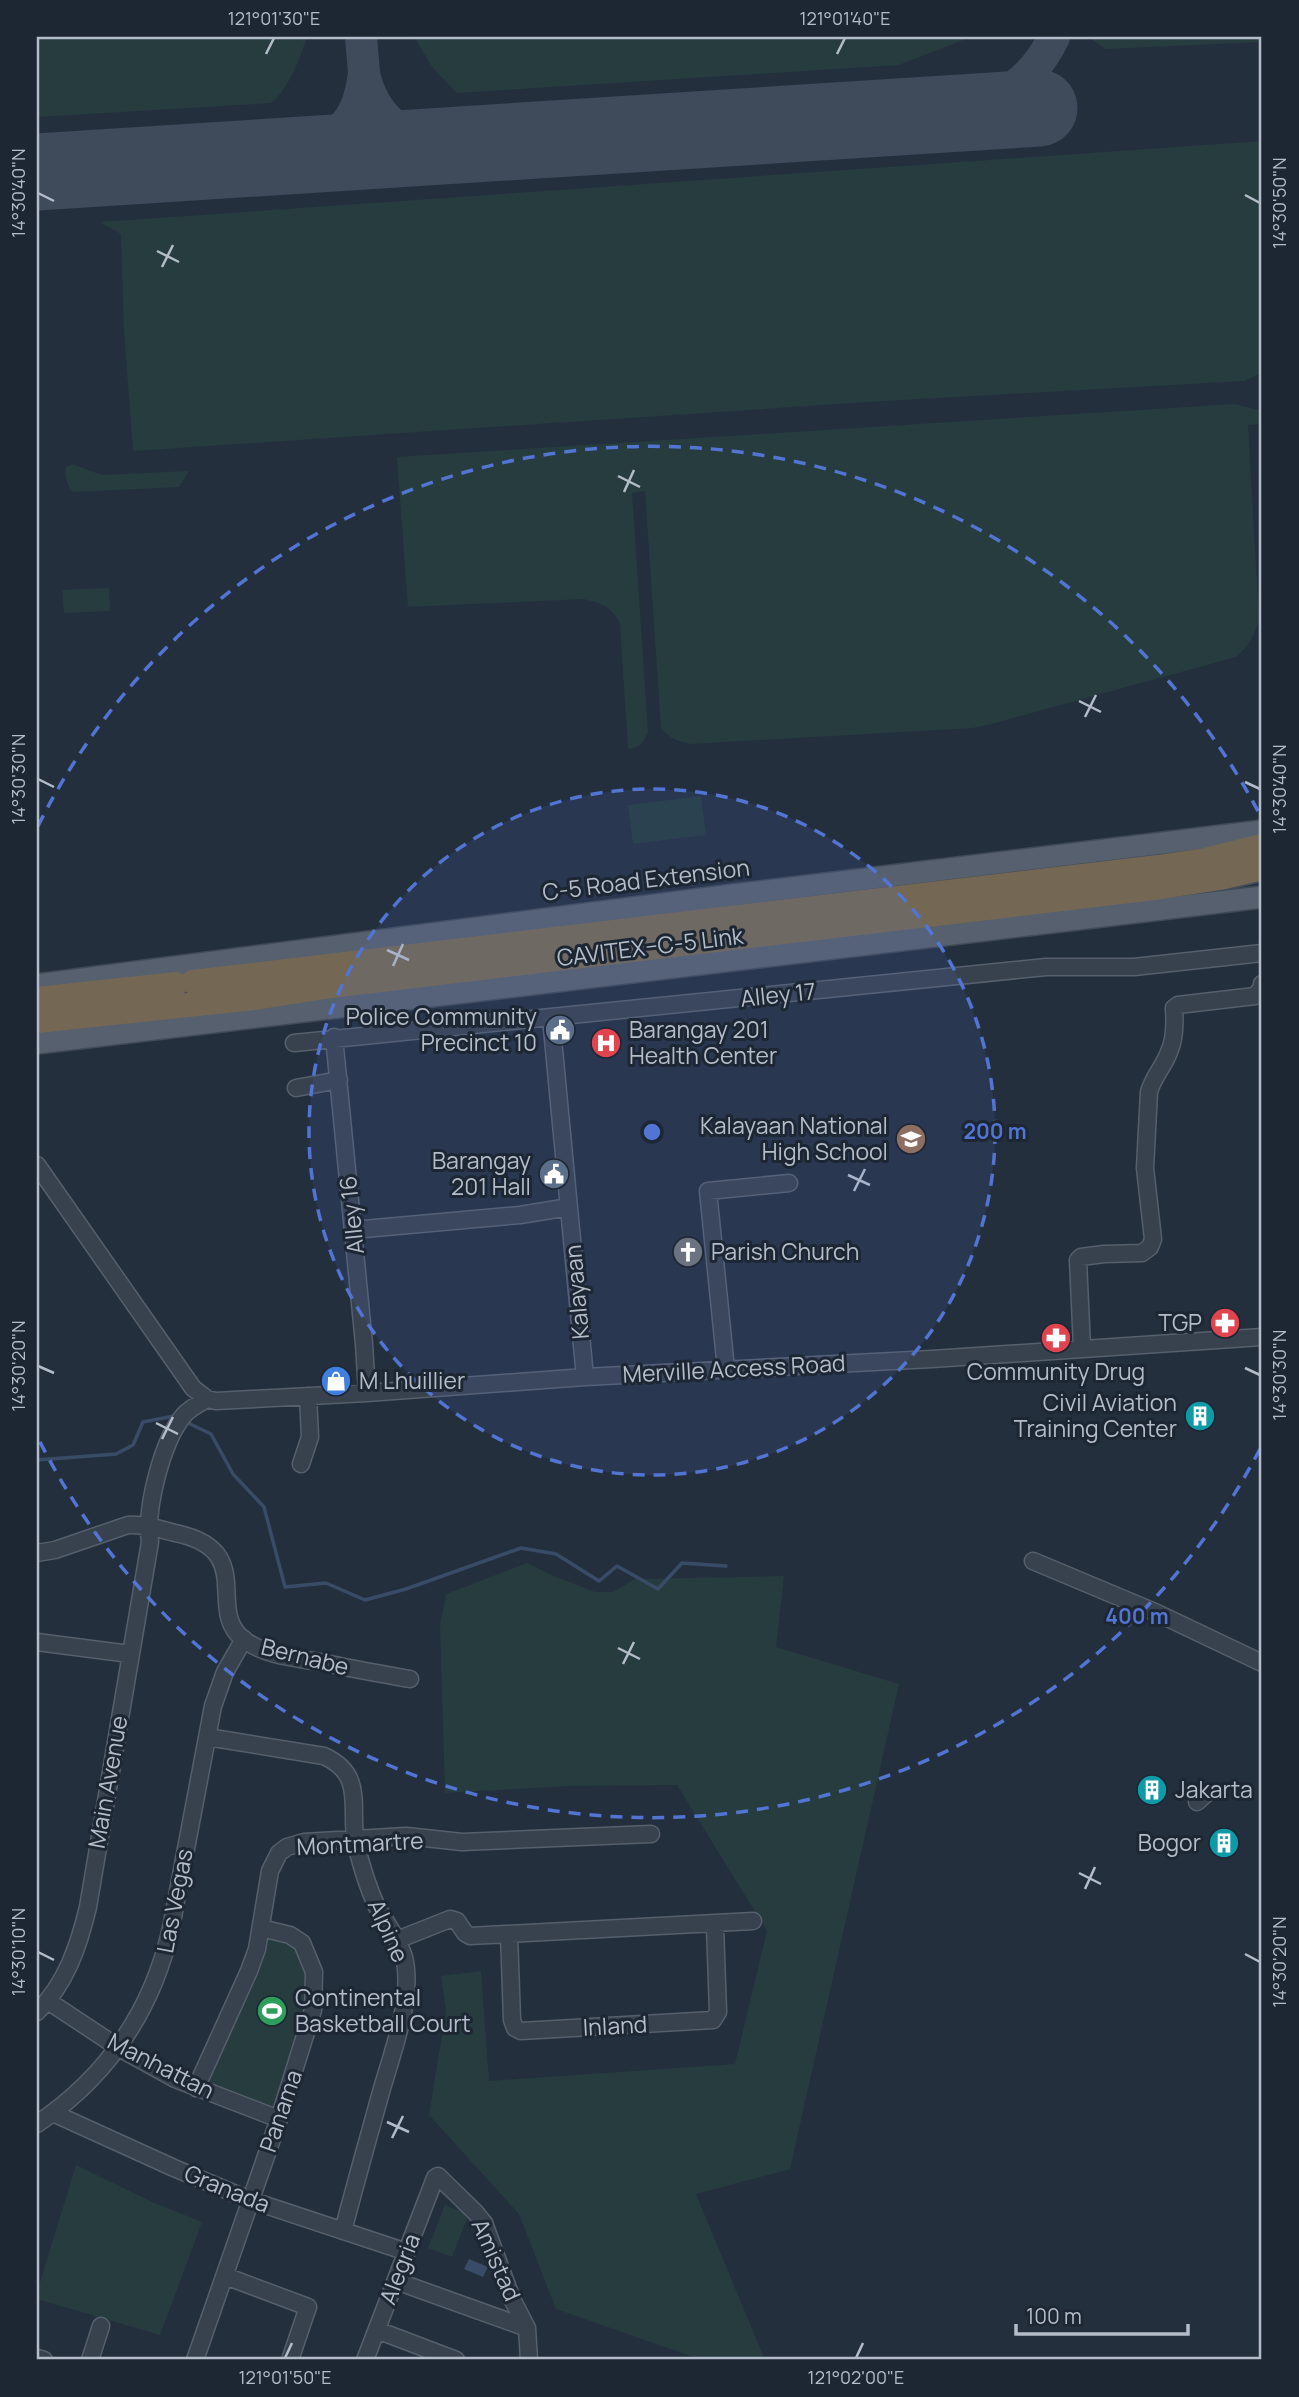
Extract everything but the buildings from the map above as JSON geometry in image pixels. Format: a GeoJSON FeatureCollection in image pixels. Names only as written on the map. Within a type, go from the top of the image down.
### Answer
{"type":"FeatureCollection","features":[{"type":"Feature","properties":{"kind":"highway","name":"CAVITEX–C-5 Link"},"geometry":{"type":"LineString","coordinates":[[37,1020],[255,998],[971,899],[1206,859],[1261,836]]}},
{"type":"Feature","properties":{"kind":"highway","name":"CAVITEX–C-5 Link"},"geometry":{"type":"LineString","coordinates":[[37,999],[971,899],[1156,888],[1262,868]]}},
{"type":"Feature","properties":{"kind":"main road","name":"C-5 Road Extension"},"geometry":{"type":"LineString","coordinates":[[37,985],[746,893],[1261,836]]}},
{"type":"Feature","properties":{"kind":"main road"},"geometry":{"type":"LineString","coordinates":[[37,1043],[1259,897]]}},
{"type":"Feature","properties":{"kind":"street"},"geometry":{"type":"LineString","coordinates":[[1261,953],[1262,970]]}},
{"type":"Feature","properties":{"kind":"street","name":"Alley 17"},"geometry":{"type":"LineString","coordinates":[[294,1043],[1046,967],[1134,967],[1261,953]]}},
{"type":"Feature","properties":{"kind":"street"},"geometry":{"type":"LineString","coordinates":[[1082,1348],[1078,1260],[1081,1257],[1104,1254],[1142,1253],[1150,1247],[1153,1239],[1145,1168],[1149,1092],[1170,1051],[1175,1025],[1174,1008],[1178,1005],[1255,996],[1262,984]]}},
{"type":"Feature","properties":{"kind":"street","name":"Kalayaan"},"geometry":{"type":"LineString","coordinates":[[551,1018],[585,1377]]}},
{"type":"Feature","properties":{"kind":"street","name":"Alley 16"},"geometry":{"type":"LineString","coordinates":[[334,1037],[367,1393]]}},
{"type":"Feature","properties":{"kind":"street"},"geometry":{"type":"LineString","coordinates":[[296,1088],[339,1080]]}},
{"type":"Feature","properties":{"kind":"street"},"geometry":{"type":"LineString","coordinates":[[37,1165],[193,1388],[207,1399]]}},
{"type":"Feature","properties":{"kind":"street"},"geometry":{"type":"LineString","coordinates":[[726,1369],[708,1190],[789,1183]]}},
{"type":"Feature","properties":{"kind":"street"},"geometry":{"type":"LineString","coordinates":[[353,1230],[520,1215],[569,1207]]}},
{"type":"Feature","properties":{"kind":"street","name":"Merville Access Road"},"geometry":{"type":"LineString","coordinates":[[207,1399],[225,1401],[367,1393],[585,1377],[932,1359],[1262,1337]]}},
{"type":"Feature","properties":{"kind":"street"},"geometry":{"type":"LineString","coordinates":[[301,1464],[310,1437],[309,1396]]}},
{"type":"Feature","properties":{"kind":"street","name":"Main Avenue"},"geometry":{"type":"LineString","coordinates":[[42,2006],[69,1966],[85,1918],[151,1532],[160,1460],[186,1413],[207,1399]]}},
{"type":"Feature","properties":{"kind":"street","name":"Bernabe"},"geometry":{"type":"LineString","coordinates":[[37,1553],[55,1550],[128,1525],[139,1524],[151,1532],[191,1536],[210,1546],[222,1562],[230,1620],[244,1639],[274,1654],[410,1679]]}},
{"type":"Feature","properties":{"kind":"street"},"geometry":{"type":"LineString","coordinates":[[1032,1561],[1157,1612],[1262,1662]]}},
{"type":"Feature","properties":{"kind":"street","name":"Las Vegas"},"geometry":{"type":"LineString","coordinates":[[37,2124],[84,2087],[118,2048],[146,2004],[163,1962],[213,1706],[225,1672],[244,1639]]}},
{"type":"Feature","properties":{"kind":"street"},"geometry":{"type":"LineString","coordinates":[[37,1642],[130,1654]]}},
{"type":"Feature","properties":{"kind":"street","name":"Alpine"},"geometry":{"type":"LineString","coordinates":[[207,1737],[324,1756],[346,1770],[352,1783],[356,1840],[364,1876],[404,1958],[408,1984],[343,2231]]}},
{"type":"Feature","properties":{"kind":"street","name":"Montmartre"},"geometry":{"type":"LineString","coordinates":[[196,2088],[249,1972],[257,1949],[270,1871],[279,1853],[287,1847],[304,1843],[406,1836],[486,1842],[651,1834]]}},
{"type":"Feature","properties":{"kind":"street"},"geometry":{"type":"LineString","coordinates":[[397,1940],[450,1919],[457,1921],[467,1935],[753,1922]]}},
{"type":"Feature","properties":{"kind":"street","name":"Inland"},"geometry":{"type":"LineString","coordinates":[[509,1934],[512,2020],[514,2028],[521,2031],[713,2020],[718,2012],[715,1925]]}},
{"type":"Feature","properties":{"kind":"street","name":"Panama"},"geometry":{"type":"LineString","coordinates":[[195,2360],[279,2119],[313,2010],[314,1972],[302,1943],[290,1935],[261,1928]]}},
{"type":"Feature","properties":{"kind":"street","name":"Manhattan"},"geometry":{"type":"LineString","coordinates":[[42,2006],[175,2079],[279,2119]]}},
{"type":"Feature","properties":{"kind":"street","name":"Granada"},"geometry":{"type":"LineString","coordinates":[[53,2113],[250,2200],[407,2252]]}},
{"type":"Feature","properties":{"kind":"street","name":"Amistad"},"geometry":{"type":"LineString","coordinates":[[435,2178],[440,2177],[484,2223],[512,2299],[527,2328],[529,2360]]}},
{"type":"Feature","properties":{"kind":"street","name":"Alegria"},"geometry":{"type":"LineString","coordinates":[[365,2360],[435,2178]]}},
{"type":"Feature","properties":{"kind":"street"},"geometry":{"type":"LineString","coordinates":[[225,2276],[308,2307],[290,2360]]}},
{"type":"Feature","properties":{"kind":"street"},"geometry":{"type":"LineString","coordinates":[[396,2281],[527,2328]]}},
{"type":"Feature","properties":{"kind":"street"},"geometry":{"type":"LineString","coordinates":[[90,2360],[101,2326]]}},
{"type":"Feature","properties":{"kind":"street"},"geometry":{"type":"LineString","coordinates":[[377,2330],[456,2360]]}},
{"type":"Feature","properties":{"kind":"street"},"geometry":{"type":"LineString","coordinates":[[37,2358],[44,2360]]}},
{"type":"Feature","properties":{"kind":"green space"},"geometry":{"type":"Polygon","coordinates":[[[37,37],[307,37],[288,82],[271,103],[37,117],[37,37]]]}},
{"type":"Feature","properties":{"kind":"green space"},"geometry":{"type":"Polygon","coordinates":[[[414,37],[971,37],[899,65],[457,93],[433,68],[414,37]]]}},
{"type":"Feature","properties":{"kind":"green space"},"geometry":{"type":"Polygon","coordinates":[[[1089,37],[1262,37],[1262,42],[1105,49],[1089,37]]]}},
{"type":"Feature","properties":{"kind":"green space"},"geometry":{"type":"Polygon","coordinates":[[[1262,141],[1262,373],[1244,381],[867,402],[133,451],[124,331],[121,234],[100,222],[1262,141]]]}},
{"type":"Feature","properties":{"kind":"green space"},"geometry":{"type":"Polygon","coordinates":[[[1235,404],[1262,411],[1262,424],[1248,425],[1259,620],[1248,644],[1236,657],[999,722],[973,728],[691,744],[671,737],[661,728],[645,491],[632,493],[648,733],[638,746],[628,749],[620,623],[605,606],[583,599],[408,607],[397,457],[1235,404]]]}},
{"type":"Feature","properties":{"kind":"green space"},"geometry":{"type":"Polygon","coordinates":[[[72,464],[102,475],[189,471],[179,487],[73,492],[65,474],[66,467],[72,464]]]}},
{"type":"Feature","properties":{"kind":"green space"},"geometry":{"type":"Polygon","coordinates":[[[109,588],[110,611],[64,613],[62,590],[109,588]]]}},
{"type":"Feature","properties":{"kind":"green space"},"geometry":{"type":"Polygon","coordinates":[[[701,796],[706,835],[633,844],[628,805],[701,796]]]}},
{"type":"Feature","properties":{"kind":"green space"},"geometry":{"type":"Polygon","coordinates":[[[527,1563],[595,1592],[613,1592],[635,1579],[784,1576],[776,1647],[899,1684],[790,2169],[696,2194],[765,2360],[702,2360],[556,2309],[519,2214],[429,2115],[446,2011],[441,1976],[481,1971],[489,2081],[735,2064],[767,1931],[677,1785],[567,1786],[445,1793],[440,1625],[446,1594],[527,1563]]]}},
{"type":"Feature","properties":{"kind":"green space"},"geometry":{"type":"Polygon","coordinates":[[[264,1935],[278,1938],[298,1950],[306,1965],[308,1984],[302,2028],[275,2110],[205,2083],[264,1935]]]}},
{"type":"Feature","properties":{"kind":"green space"},"geometry":{"type":"Polygon","coordinates":[[[76,2165],[152,2202],[202,2222],[160,2335],[37,2299],[76,2165]]]}},
{"type":"Feature","properties":{"kind":"green space"},"geometry":{"type":"Polygon","coordinates":[[[445,2205],[469,2214],[452,2257],[428,2248],[445,2205]]]}},
{"type":"Feature","properties":{"kind":"water"},"geometry":{"type":"Polygon","coordinates":[[[469,2259],[488,2267],[483,2277],[464,2269],[469,2259]]]}},
{"type":"Feature","properties":{"kind":"waterway"},"geometry":{"type":"LineString","coordinates":[[37,1460],[116,1454],[133,1445],[143,1422],[174,1416],[178,1418]]}},
{"type":"Feature","properties":{"kind":"waterway"},"geometry":{"type":"LineString","coordinates":[[184,1421],[211,1434],[233,1474],[264,1507],[285,1587],[326,1583],[365,1600],[406,1589],[521,1548],[556,1554],[599,1581],[617,1566],[658,1589],[682,1563],[726,1566]]}},
{"type":"Feature","properties":{"kind":"taxiway"},"geometry":{"type":"LineString","coordinates":[[361,37],[364,73]]}},
{"type":"Feature","properties":{"kind":"taxiway"},"geometry":{"type":"LineString","coordinates":[[957,112],[988,102],[1015,86],[1037,65],[1054,37]]}},
{"type":"Feature","properties":{"kind":"taxiway"},"geometry":{"type":"LineString","coordinates":[[287,157],[318,144],[341,129],[356,107],[364,73],[375,103],[394,125],[419,139],[449,147]]}},
{"type":"Feature","properties":{"kind":"runway"},"geometry":{"type":"LineString","coordinates":[[37,172],[1039,108]]}},
{"type":"Feature","properties":{"kind":"place","name":"Police Community Precinct 10"},"geometry":{"type":"Point","coordinates":[560,1030]}},
{"type":"Feature","properties":{"kind":"place","name":"Barangay 201 Health Center"},"geometry":{"type":"Point","coordinates":[606,1043]}},
{"type":"Feature","properties":{"kind":"place","name":"Kalayaan National High School"},"geometry":{"type":"Point","coordinates":[911,1139]}},
{"type":"Feature","properties":{"kind":"place","name":"Barangay 201 Hall"},"geometry":{"type":"Point","coordinates":[554,1174]}},
{"type":"Feature","properties":{"kind":"place","name":"Parish Church"},"geometry":{"type":"Point","coordinates":[688,1252]}},
{"type":"Feature","properties":{"kind":"place","name":"TGP"},"geometry":{"type":"Point","coordinates":[1225,1323]}},
{"type":"Feature","properties":{"kind":"place","name":"Community Drug"},"geometry":{"type":"Point","coordinates":[1056,1338]}},
{"type":"Feature","properties":{"kind":"place","name":"M Lhuillier"},"geometry":{"type":"Point","coordinates":[336,1381]}},
{"type":"Feature","properties":{"kind":"place","name":"Civil Aviation Training Center"},"geometry":{"type":"Point","coordinates":[1200,1416]}},
{"type":"Feature","properties":{"kind":"place","name":"Jakarta"},"geometry":{"type":"Point","coordinates":[1152,1790]}},
{"type":"Feature","properties":{"kind":"place","name":"Bogor"},"geometry":{"type":"Point","coordinates":[1224,1843]}},
{"type":"Feature","properties":{"kind":"place","name":"Continental Basketball Court"},"geometry":{"type":"Point","coordinates":[272,2011]}}]}
